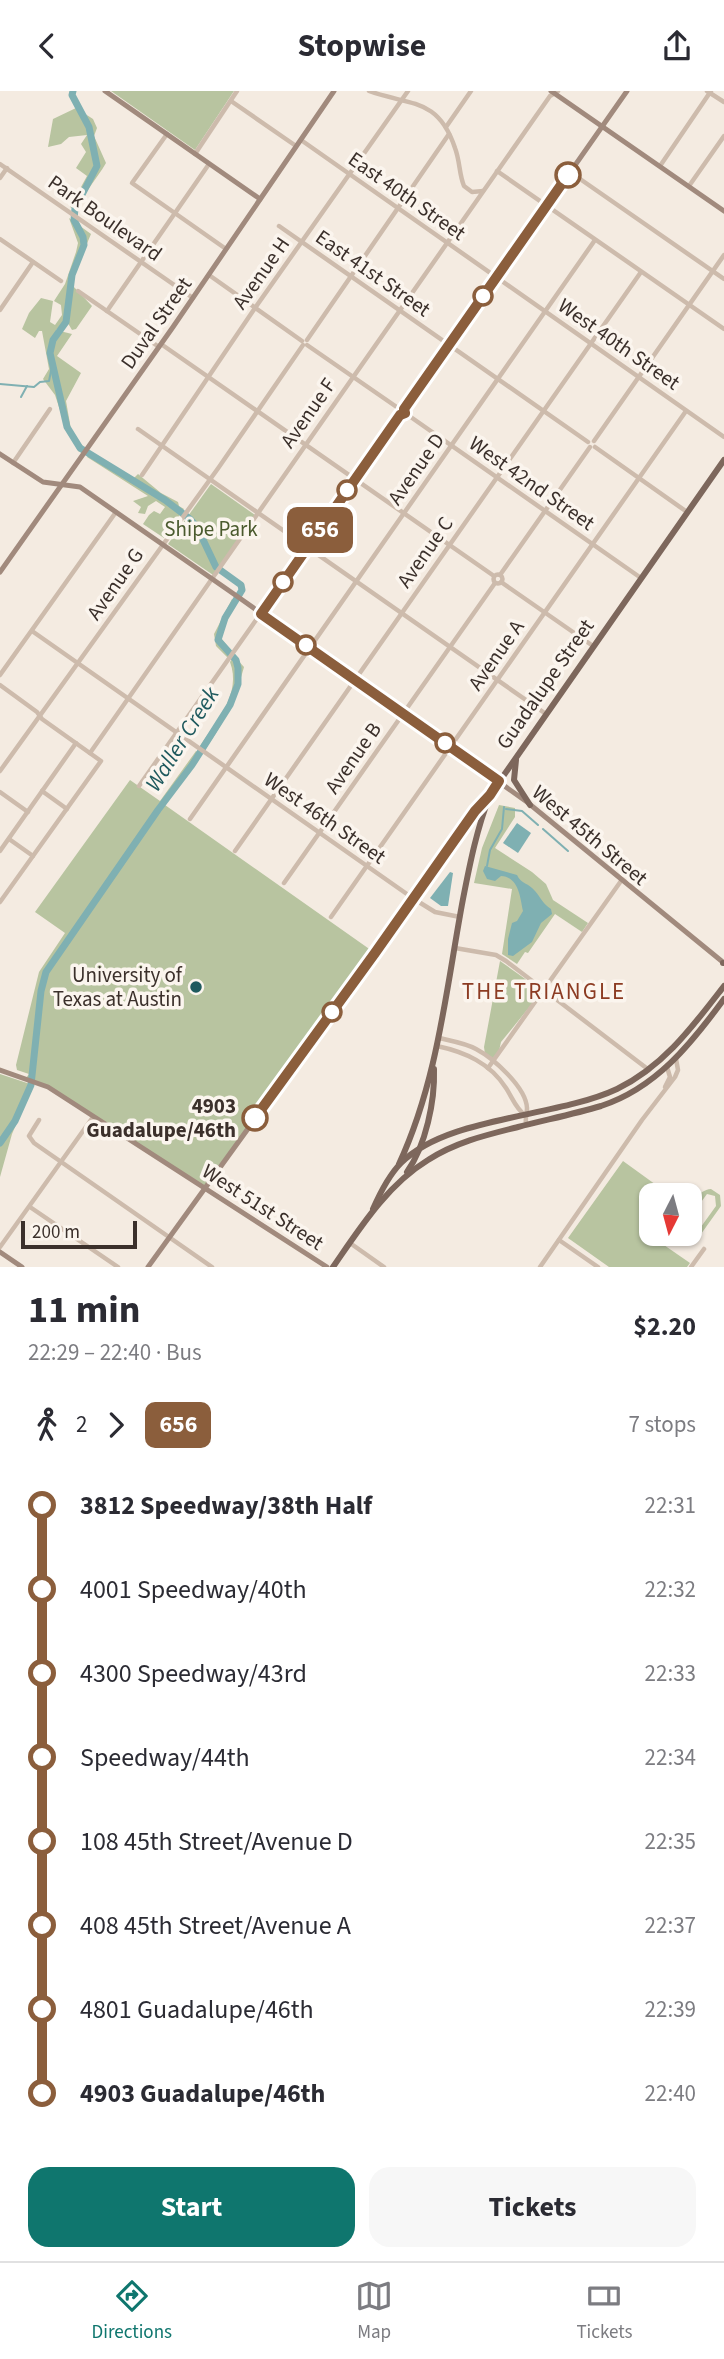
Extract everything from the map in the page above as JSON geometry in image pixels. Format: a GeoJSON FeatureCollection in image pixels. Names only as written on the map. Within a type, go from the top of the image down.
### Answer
{"type":"FeatureCollection","features":[{"type":"Feature","properties":{"kind":"main road","name":"Guadalupe Street"},"geometry":{"type":"LineString","coordinates":[[490,795],[724,460]]}},
{"type":"Feature","properties":{"kind":"main road"},"geometry":{"type":"LineString","coordinates":[[518,754],[514,779],[530,805]]}},
{"type":"Feature","properties":{"kind":"main road"},"geometry":{"type":"LineString","coordinates":[[371,1214],[414,1131],[433,1066],[475,842],[490,795]]}},
{"type":"Feature","properties":{"kind":"main road"},"geometry":{"type":"LineString","coordinates":[[399,1164],[440,1137],[610,1092],[648,1070],[670,1053],[724,986]]}},
{"type":"Feature","properties":{"kind":"main road"},"geometry":{"type":"LineString","coordinates":[[404,1176],[443,1151],[474,1138],[589,1109],[635,1090],[667,1067],[691,1044],[724,999]]}},
{"type":"Feature","properties":{"kind":"main road"},"geometry":{"type":"LineString","coordinates":[[667,1067],[670,1053]]}},
{"type":"Feature","properties":{"kind":"main road"},"geometry":{"type":"LineString","coordinates":[[333,1267],[371,1214],[404,1176],[421,1147],[434,1079],[433,1066]]}},
{"type":"Feature","properties":{"kind":"main road"},"geometry":{"type":"LineString","coordinates":[[610,1092],[613,1101]]}},
{"type":"Feature","properties":{"kind":"main road"},"geometry":{"type":"LineString","coordinates":[[474,1138],[475,1132],[495,1123]]}},
{"type":"Feature","properties":{"kind":"main road"},"geometry":{"type":"LineString","coordinates":[[426,1126],[429,1132],[440,1137]]}},
{"type":"Feature","properties":{"kind":"street"},"geometry":{"type":"LineString","coordinates":[[106,91],[260,199]]}},
{"type":"Feature","properties":{"kind":"street"},"geometry":{"type":"LineString","coordinates":[[195,154],[237,91]]}},
{"type":"Feature","properties":{"kind":"street"},"geometry":{"type":"LineString","coordinates":[[369,91],[402,98],[427,109],[450,134],[464,186],[472,192],[484,190]]}},
{"type":"Feature","properties":{"kind":"street","name":"Avenue H"},"geometry":{"type":"LineString","coordinates":[[142,475],[255,308],[408,91]]}},
{"type":"Feature","properties":{"kind":"street"},"geometry":{"type":"LineString","coordinates":[[446,127],[471,91]]}},
{"type":"Feature","properties":{"kind":"street"},"geometry":{"type":"LineString","coordinates":[[139,786],[626,91]]}},
{"type":"Feature","properties":{"kind":"street","name":"Duval Street"},"geometry":{"type":"LineString","coordinates":[[0,572],[209,275],[332,92]]}},
{"type":"Feature","properties":{"kind":"street"},"geometry":{"type":"LineString","coordinates":[[554,92],[724,211]]}},
{"type":"Feature","properties":{"kind":"street","name":"Avenue F"},"geometry":{"type":"LineString","coordinates":[[90,753],[554,92]]}},
{"type":"Feature","properties":{"kind":"street"},"geometry":{"type":"LineString","coordinates":[[660,166],[709,92],[724,102]]}},
{"type":"Feature","properties":{"kind":"street","name":"East 40th Street"},"geometry":{"type":"LineString","coordinates":[[231,101],[348,175],[496,277]]}},
{"type":"Feature","properties":{"kind":"street"},"geometry":{"type":"LineString","coordinates":[[167,134],[132,183],[226,249]]}},
{"type":"Feature","properties":{"kind":"street","name":"Avenue G"},"geometry":{"type":"LineString","coordinates":[[0,771],[184,516],[450,134]]}},
{"type":"Feature","properties":{"kind":"street"},"geometry":{"type":"LineString","coordinates":[[689,186],[723,139]]}},
{"type":"Feature","properties":{"kind":"street","name":"Park Boulevard"},"geometry":{"type":"LineString","coordinates":[[0,164],[193,298]]}},
{"type":"Feature","properties":{"kind":"street"},"geometry":{"type":"LineString","coordinates":[[107,311],[209,164]]}},
{"type":"Feature","properties":{"kind":"street"},"geometry":{"type":"LineString","coordinates":[[0,178],[7,168]]}},
{"type":"Feature","properties":{"kind":"street"},"geometry":{"type":"LineString","coordinates":[[497,171],[724,329]]}},
{"type":"Feature","properties":{"kind":"street"},"geometry":{"type":"LineString","coordinates":[[570,172],[724,279]]}},
{"type":"Feature","properties":{"kind":"street","name":"East 41st Street"},"geometry":{"type":"LineString","coordinates":[[279,226],[687,512]]}},
{"type":"Feature","properties":{"kind":"street"},"geometry":{"type":"LineString","coordinates":[[0,239],[61,281]]}},
{"type":"Feature","properties":{"kind":"street","name":"Avenue D"},"geometry":{"type":"LineString","coordinates":[[190,819],[595,240]]}},
{"type":"Feature","properties":{"kind":"street","name":"Avenue B"},"geometry":{"type":"LineString","coordinates":[[284,883],[724,255]]}},
{"type":"Feature","properties":{"kind":"street"},"geometry":{"type":"LineString","coordinates":[[0,310],[33,262]]}},
{"type":"Feature","properties":{"kind":"street","name":"Avenue C"},"geometry":{"type":"LineString","coordinates":[[235,851],[641,272]]}},
{"type":"Feature","properties":{"kind":"street","name":"West 42nd Street"},"geometry":{"type":"LineString","coordinates":[[209,275],[641,578]]}},
{"type":"Feature","properties":{"kind":"street","name":"West 40th Street"},"geometry":{"type":"LineString","coordinates":[[496,277],[724,437]]}},
{"type":"Feature","properties":{"kind":"street"},"geometry":{"type":"LineString","coordinates":[[78,291],[208,377],[593,646]]}},
{"type":"Feature","properties":{"kind":"street"},"geometry":{"type":"LineString","coordinates":[[13,463],[50,409]]}},
{"type":"Feature","properties":{"kind":"street","name":"Avenue A"},"geometry":{"type":"LineString","coordinates":[[331,918],[686,411]]}},
{"type":"Feature","properties":{"kind":"street"},"geometry":{"type":"LineString","coordinates":[[138,429],[546,714]]}},
{"type":"Feature","properties":{"kind":"street"},"geometry":{"type":"LineString","coordinates":[[0,454],[40,481],[55,495]]}},
{"type":"Feature","properties":{"kind":"street"},"geometry":{"type":"LineString","coordinates":[[71,472],[80,487]]}},
{"type":"Feature","properties":{"kind":"street"},"geometry":{"type":"LineString","coordinates":[[40,481],[80,487]]}},
{"type":"Feature","properties":{"kind":"street","name":"West 45th Street"},"geometry":{"type":"LineString","coordinates":[[80,487],[499,781],[724,963]]}},
{"type":"Feature","properties":{"kind":"street"},"geometry":{"type":"LineString","coordinates":[[0,675],[116,512]]}},
{"type":"Feature","properties":{"kind":"street","name":"West 46th Street"},"geometry":{"type":"LineString","coordinates":[[32,631],[414,899],[435,912],[460,917]]}},
{"type":"Feature","properties":{"kind":"street"},"geometry":{"type":"LineString","coordinates":[[0,685],[100,761],[0,902]]}},
{"type":"Feature","properties":{"kind":"street"},"geometry":{"type":"LineString","coordinates":[[0,851],[76,743]]}},
{"type":"Feature","properties":{"kind":"street"},"geometry":{"type":"LineString","coordinates":[[42,791],[67,809]]}},
{"type":"Feature","properties":{"kind":"street"},"geometry":{"type":"LineString","coordinates":[[0,792],[28,811]]}},
{"type":"Feature","properties":{"kind":"street","name":"Guadalupe Street"},"geometry":{"type":"LineString","coordinates":[[148,1267],[475,811],[490,795]]}},
{"type":"Feature","properties":{"kind":"street"},"geometry":{"type":"LineString","coordinates":[[9,839],[33,856]]}},
{"type":"Feature","properties":{"kind":"street"},"geometry":{"type":"LineString","coordinates":[[488,1068],[621,881]]}},
{"type":"Feature","properties":{"kind":"street"},"geometry":{"type":"LineString","coordinates":[[455,948],[496,955],[648,1070]]}},
{"type":"Feature","properties":{"kind":"street"},"geometry":{"type":"LineString","coordinates":[[439,1038],[475,1048],[494,1061],[517,1087],[527,1108],[526,1125]]}},
{"type":"Feature","properties":{"kind":"street"},"geometry":{"type":"LineString","coordinates":[[437,1046],[463,1053],[488,1068],[503,1083],[519,1111],[525,1115]]}},
{"type":"Feature","properties":{"kind":"street"},"geometry":{"type":"LineString","coordinates":[[540,1267],[677,1073],[676,1059]]}},
{"type":"Feature","properties":{"kind":"street"},"geometry":{"type":"LineString","coordinates":[[663,1091],[670,1077],[667,1067]]}},
{"type":"Feature","properties":{"kind":"street","name":"West 51st Street"},"geometry":{"type":"LineString","coordinates":[[0,1070],[48,1087],[327,1267]]}},
{"type":"Feature","properties":{"kind":"street"},"geometry":{"type":"LineString","coordinates":[[22,1267],[0,1249],[93,1117]]}},
{"type":"Feature","properties":{"kind":"street"},"geometry":{"type":"LineString","coordinates":[[39,1120],[30,1139],[212,1267]]}},
{"type":"Feature","properties":{"kind":"street"},"geometry":{"type":"LineString","coordinates":[[30,1207],[118,1267]]}},
{"type":"Feature","properties":{"kind":"street"},"geometry":{"type":"LineString","coordinates":[[559,1240],[598,1267]]}},
{"type":"Feature","properties":{"kind":"street"},"geometry":{"type":"LineString","coordinates":[[350,1243],[384,1267]]}},
{"type":"Feature","properties":{"kind":"street"},"geometry":{"type":"LineString","coordinates":[[691,1267],[704,1249]]}},
{"type":"Feature","properties":{"kind":"green space"},"geometry":{"type":"Polygon","coordinates":[[[111,91],[234,91],[195,150],[111,91]]]}},
{"type":"Feature","properties":{"kind":"green space"},"geometry":{"type":"Polygon","coordinates":[[[76,108],[93,119],[97,128],[94,136],[106,163],[77,211],[70,207],[87,176],[76,168],[86,152],[81,144],[87,135],[69,137],[61,144],[48,147],[53,119],[76,108]]]}},
{"type":"Feature","properties":{"kind":"green space"},"geometry":{"type":"Polygon","coordinates":[[[69,218],[91,234],[75,272],[73,286],[92,306],[76,329],[72,330],[66,320],[56,330],[72,334],[57,356],[81,373],[66,401],[72,435],[83,446],[79,452],[67,431],[55,395],[43,379],[49,369],[42,331],[39,331],[35,338],[22,329],[29,313],[41,298],[53,301],[50,322],[55,325],[62,315],[61,305],[54,301],[65,284],[78,243],[69,218]]]}},
{"type":"Feature","properties":{"kind":"green space"},"geometry":{"type":"Polygon","coordinates":[[[91,452],[134,478],[138,474],[184,509],[164,538],[143,524],[154,511],[160,514],[165,507],[156,501],[148,506],[145,514],[138,513],[141,507],[133,501],[148,496],[87,457],[91,452]]]}},
{"type":"Feature","properties":{"kind":"green space","name":"Shipe Park"},"geometry":{"type":"Polygon","coordinates":[[[211,484],[255,515],[213,575],[168,544],[211,484]]]}},
{"type":"Feature","properties":{"kind":"green space"},"geometry":{"type":"Polygon","coordinates":[[[232,599],[237,603],[228,617],[221,638],[232,652],[228,658],[216,646],[214,634],[232,599]]]}},
{"type":"Feature","properties":{"kind":"green space"},"geometry":{"type":"Polygon","coordinates":[[[234,656],[244,667],[240,680],[229,710],[205,750],[200,746],[220,717],[230,696],[233,674],[230,662],[234,656]]]}},
{"type":"Feature","properties":{"kind":"green space","name":"University of Texas at Austin"},"geometry":{"type":"Polygon","coordinates":[[[196,751],[202,754],[165,805],[375,953],[204,1187],[48,1087],[26,1078],[29,1074],[17,1070],[16,1065],[39,972],[65,933],[35,912],[130,780],[160,801],[196,751]]]}},
{"type":"Feature","properties":{"kind":"green space"},"geometry":{"type":"Polygon","coordinates":[[[499,805],[515,808],[515,817],[495,848],[532,872],[546,884],[553,900],[588,923],[582,932],[555,914],[528,953],[525,952],[517,964],[502,954],[512,889],[474,883],[482,848],[499,805]]]}},
{"type":"Feature","properties":{"kind":"green space"},"geometry":{"type":"Polygon","coordinates":[[[500,961],[538,988],[540,994],[501,1042],[499,1051],[492,1059],[485,1054],[484,1047],[500,961]]]}},
{"type":"Feature","properties":{"kind":"green space"},"geometry":{"type":"Polygon","coordinates":[[[0,1074],[33,1085],[12,1134],[0,1177],[0,1074]]]}},
{"type":"Feature","properties":{"kind":"green space"},"geometry":{"type":"Polygon","coordinates":[[[623,1161],[653,1183],[639,1183],[639,1246],[665,1246],[690,1263],[687,1267],[609,1267],[568,1238],[623,1161]]]}},
{"type":"Feature","properties":{"kind":"green space"},"geometry":{"type":"Polygon","coordinates":[[[711,1189],[720,1195],[721,1206],[702,1233],[702,1225],[716,1206],[715,1196],[707,1194],[702,1201],[702,1192],[711,1189]]]}},
{"type":"Feature","properties":{"kind":"water"},"geometry":{"type":"Polygon","coordinates":[[[517,823],[531,833],[518,853],[503,843],[517,823]]]}},
{"type":"Feature","properties":{"kind":"water"},"geometry":{"type":"Polygon","coordinates":[[[485,866],[517,875],[533,888],[551,909],[552,914],[541,923],[532,942],[513,956],[508,955],[508,939],[512,923],[517,921],[523,911],[519,894],[515,884],[507,877],[501,876],[495,881],[487,879],[483,871],[485,866]]]}},
{"type":"Feature","properties":{"kind":"water"},"geometry":{"type":"Polygon","coordinates":[[[450,872],[453,873],[448,906],[441,906],[430,898],[450,872]]]}},
{"type":"Feature","properties":{"kind":"waterway","name":"Waller Creek"},"geometry":{"type":"LineString","coordinates":[[0,1143],[15,1121],[31,1085],[41,991],[46,972],[192,765],[230,705],[238,684],[236,660],[218,640],[225,618],[242,590],[241,585],[216,567],[197,527],[190,519],[165,500],[80,448],[67,427],[50,353],[53,340],[66,322],[72,275],[84,245],[74,220],[75,208],[97,166],[89,127],[72,95],[73,91]]}},
{"type":"Feature","properties":{"kind":"waterway"},"geometry":{"type":"LineString","coordinates":[[0,384],[34,387],[40,382],[49,381],[52,366]]}},
{"type":"Feature","properties":{"kind":"waterway"},"geometry":{"type":"LineString","coordinates":[[21,397],[27,386]]}},
{"type":"Feature","properties":{"kind":"waterway"},"geometry":{"type":"LineString","coordinates":[[487,866],[490,850],[502,829],[504,807]]}},
{"type":"Feature","properties":{"kind":"waterway"},"geometry":{"type":"LineString","coordinates":[[506,809],[522,811],[538,825]]}},
{"type":"Feature","properties":{"kind":"waterway"},"geometry":{"type":"LineString","coordinates":[[543,829],[568,851]]}},
{"type":"Feature","properties":{"kind":"bus line","name":"656"},"geometry":{"type":"LineString","coordinates":[[255,1118],[499,781],[261,614],[400,415],[405,413],[404,409],[568,175]]}},
{"type":"Feature","properties":{"kind":"place","name":"University of Texas at Austin"},"geometry":{"type":"Point","coordinates":[196,987]}},
{"type":"Feature","properties":{"kind":"place","name":"4903 Guadalupe/46th"},"geometry":{"type":"Point","coordinates":[255,1118]}},
{"type":"Feature","properties":{"kind":"district","name":"THE TRIANGLE"},"geometry":{"type":"Point","coordinates":[544,991]}}]}
